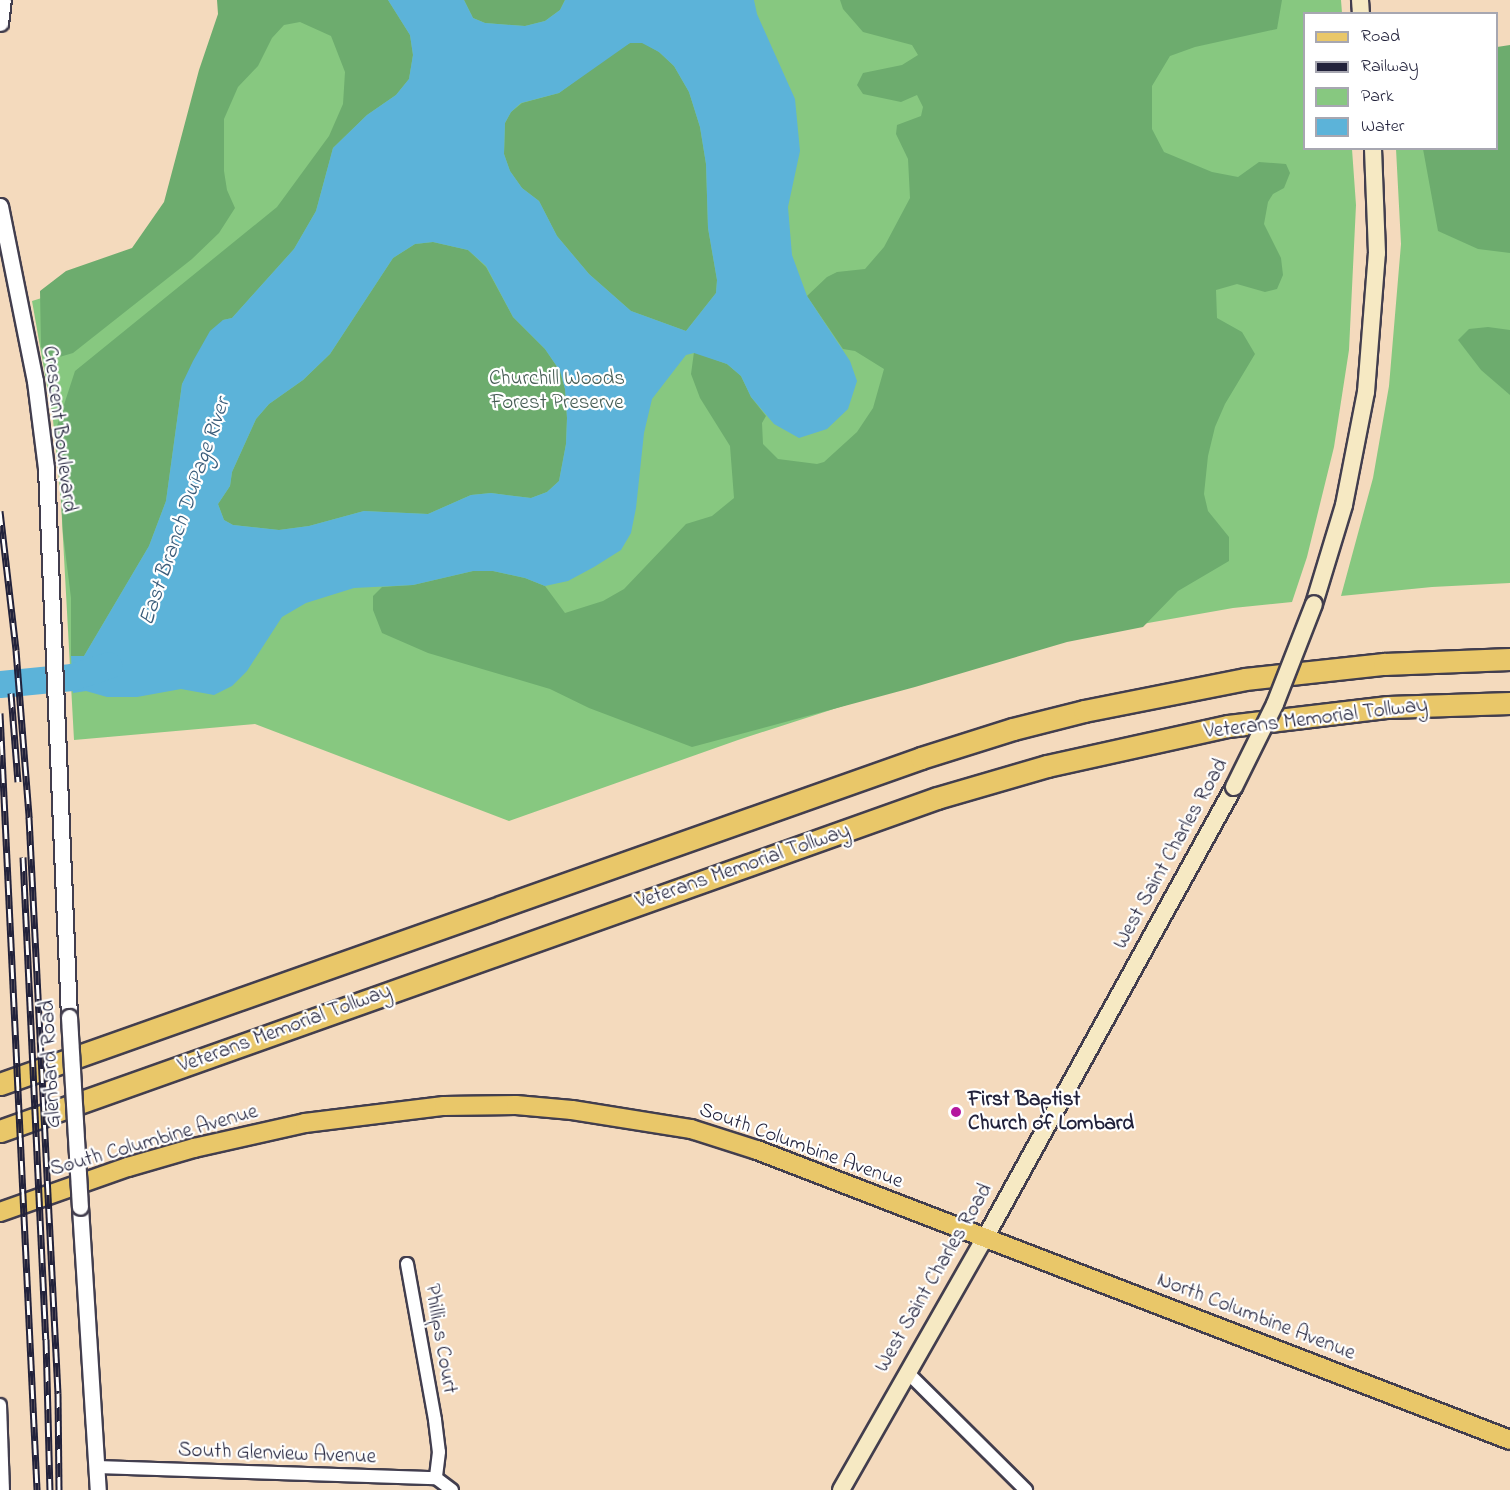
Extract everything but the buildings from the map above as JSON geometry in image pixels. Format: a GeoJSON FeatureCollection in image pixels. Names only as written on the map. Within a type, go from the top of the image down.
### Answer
{"type":"FeatureCollection","features":[{"type":"Feature","properties":{"kind":"highway","name":"Veterans Memorial Tollway"},"geometry":{"type":"LineString","coordinates":[[0,1084],[910,762],[1013,729],[1084,711],[1245,679],[1384,664],[1510,659]]}},
{"type":"Feature","properties":{"kind":"highway","name":"Veterans Memorial Tollway"},"geometry":{"type":"LineString","coordinates":[[0,1131],[937,798],[1047,766],[1228,726],[1388,707],[1510,703]]}},
{"type":"Feature","properties":{"kind":"main road","name":"West Saint Charles Road"},"geometry":{"type":"LineString","coordinates":[[841,1490],[985,1238],[1234,787],[1279,694],[1314,604],[1344,506],[1366,392],[1377,253],[1373,150]]}},
{"type":"Feature","properties":{"kind":"main road","name":"South Columbine Avenue"},"geometry":{"type":"LineString","coordinates":[[0,1212],[128,1167],[194,1148],[287,1126],[413,1109],[516,1106],[572,1110],[692,1129],[758,1150],[985,1238]]}},
{"type":"Feature","properties":{"kind":"main road","name":"North Columbine Avenue"},"geometry":{"type":"LineString","coordinates":[[985,1238],[1510,1440]]}},
{"type":"Feature","properties":{"kind":"street"},"geometry":{"type":"LineString","coordinates":[[0,23],[3,0]]}},
{"type":"Feature","properties":{"kind":"street","name":"Crescent Boulevard"},"geometry":{"type":"LineString","coordinates":[[0,206],[41,424],[50,523],[57,695]]}},
{"type":"Feature","properties":{"kind":"street","name":"Glenbard Road"},"geometry":{"type":"LineString","coordinates":[[57,695],[69,1017],[97,1467]]}},
{"type":"Feature","properties":{"kind":"street","name":"Phillips Court"},"geometry":{"type":"LineString","coordinates":[[407,1264],[435,1420],[439,1452],[436,1478]]}},
{"type":"Feature","properties":{"kind":"street"},"geometry":{"type":"LineString","coordinates":[[907,1372],[1026,1490]]}},
{"type":"Feature","properties":{"kind":"street"},"geometry":{"type":"LineString","coordinates":[[0,1405],[3,1490]]}},
{"type":"Feature","properties":{"kind":"street"},"geometry":{"type":"LineString","coordinates":[[97,1467],[98,1490]]}},
{"type":"Feature","properties":{"kind":"street","name":"South Glenview Avenue"},"geometry":{"type":"LineString","coordinates":[[97,1467],[436,1478]]}},
{"type":"Feature","properties":{"kind":"street"},"geometry":{"type":"LineString","coordinates":[[436,1478],[452,1490]]}},
{"type":"Feature","properties":{"kind":"green space"},"geometry":{"type":"Polygon","coordinates":[[[217,0],[388,0],[410,35],[413,55],[409,79],[396,95],[367,115],[333,148],[316,211],[294,249],[232,318],[223,320],[182,384],[166,501],[149,546],[84,656],[71,656],[71,598],[63,534],[57,426],[75,371],[277,207],[329,136],[343,104],[345,72],[331,36],[300,22],[284,25],[272,38],[258,66],[238,87],[224,119],[224,171],[227,190],[235,208],[219,233],[192,259],[73,353],[56,358],[47,354],[41,347],[40,291],[66,271],[132,248],[164,202],[199,70],[218,14],[217,0]]]}},
{"type":"Feature","properties":{"kind":"green space","name":"Churchill Woods Forest Preserve"},"geometry":{"type":"Polygon","coordinates":[[[237,0],[1341,0],[1342,12],[1303,12],[1303,150],[1352,150],[1356,205],[1349,350],[1334,447],[1307,557],[1292,602],[1233,608],[1080,635],[945,673],[738,740],[509,821],[255,724],[74,740],[61,502],[53,420],[32,301],[193,251],[237,0]]]}},
{"type":"Feature","properties":{"kind":"green space"},"geometry":{"type":"Polygon","coordinates":[[[464,0],[565,0],[560,10],[545,21],[525,26],[485,23],[473,18],[464,0]]]}},
{"type":"Feature","properties":{"kind":"green space"},"geometry":{"type":"Polygon","coordinates":[[[840,0],[1282,0],[1277,29],[1195,47],[1170,56],[1152,86],[1152,129],[1164,152],[1212,172],[1238,177],[1259,162],[1286,164],[1290,173],[1284,188],[1273,194],[1268,202],[1264,224],[1281,258],[1283,275],[1277,289],[1265,292],[1237,284],[1216,290],[1217,318],[1242,332],[1255,354],[1225,404],[1215,427],[1208,456],[1204,494],[1208,511],[1229,537],[1229,561],[1178,591],[1143,627],[1067,642],[915,687],[692,747],[589,708],[550,689],[428,653],[382,633],[373,610],[373,596],[382,587],[413,585],[473,571],[493,571],[525,578],[545,586],[565,613],[603,601],[624,589],[686,524],[712,516],[734,498],[730,446],[700,398],[691,374],[694,352],[727,364],[741,376],[751,397],[766,416],[762,423],[763,444],[778,459],[817,464],[824,462],[857,432],[873,408],[884,369],[855,351],[843,349],[807,296],[827,277],[837,272],[865,269],[884,247],[910,198],[908,159],[896,134],[897,125],[921,116],[923,107],[917,95],[901,102],[863,94],[857,85],[863,73],[902,65],[918,55],[912,45],[863,32],[843,9],[840,0]]]}},
{"type":"Feature","properties":{"kind":"green space"},"geometry":{"type":"Polygon","coordinates":[[[642,42],[659,52],[674,66],[689,92],[700,127],[706,164],[708,228],[717,280],[716,293],[686,331],[631,311],[589,274],[557,236],[539,201],[522,188],[510,171],[504,154],[505,123],[511,112],[522,103],[559,93],[617,50],[630,43],[642,42]]]}},
{"type":"Feature","properties":{"kind":"green space"},"geometry":{"type":"Polygon","coordinates":[[[1510,45],[1510,253],[1478,249],[1438,231],[1423,150],[1498,150],[1498,47],[1510,45]]]}},
{"type":"Feature","properties":{"kind":"green space"},"geometry":{"type":"Polygon","coordinates":[[[1510,52],[1510,583],[1432,587],[1341,596],[1373,478],[1389,386],[1401,244],[1396,150],[1498,150],[1498,134],[1510,52]]]}},
{"type":"Feature","properties":{"kind":"green space"},"geometry":{"type":"Polygon","coordinates":[[[433,242],[468,250],[486,267],[513,317],[545,349],[560,371],[565,389],[567,418],[566,444],[559,481],[547,492],[531,498],[491,493],[471,495],[428,514],[364,511],[309,526],[279,530],[233,525],[224,520],[218,504],[230,486],[232,472],[256,419],[269,404],[303,380],[330,354],[393,258],[415,244],[433,242]]]}},
{"type":"Feature","properties":{"kind":"green space"},"geometry":{"type":"Polygon","coordinates":[[[1488,327],[1510,330],[1510,395],[1481,370],[1458,340],[1469,329],[1488,327]]]}},
{"type":"Feature","properties":{"kind":"water"},"geometry":{"type":"Polygon","coordinates":[[[388,0],[464,0],[473,18],[485,23],[525,26],[545,21],[560,10],[565,0],[754,0],[757,14],[795,99],[800,151],[788,207],[792,255],[807,296],[850,361],[857,381],[848,409],[827,429],[799,438],[774,424],[751,397],[741,376],[727,364],[694,353],[686,355],[652,399],[644,433],[631,533],[621,550],[594,567],[568,581],[545,586],[525,578],[493,571],[473,571],[413,585],[354,588],[306,603],[282,617],[247,671],[232,686],[214,695],[181,689],[137,697],[107,697],[86,691],[73,693],[71,656],[84,656],[149,546],[166,501],[182,384],[193,361],[210,331],[223,320],[232,318],[294,249],[316,211],[333,148],[367,115],[396,95],[409,79],[413,55],[410,35],[388,0]],[[630,43],[559,93],[521,103],[511,112],[505,123],[504,154],[510,171],[522,188],[539,201],[557,236],[589,274],[631,311],[686,331],[716,293],[717,280],[708,228],[706,164],[700,127],[689,92],[674,66],[659,52],[642,43],[630,43]],[[433,242],[415,244],[393,258],[330,354],[303,380],[269,404],[256,419],[232,472],[230,486],[218,504],[224,520],[233,525],[279,530],[309,526],[364,511],[428,514],[471,495],[491,493],[531,498],[547,492],[559,481],[566,444],[567,418],[565,389],[560,371],[545,349],[513,317],[486,266],[468,250],[433,242]]]}},
{"type":"Feature","properties":{"kind":"waterway","name":"East Branch DuPage River"},"geometry":{"type":"LineString","coordinates":[[0,684],[72,677],[108,665]]}},
{"type":"Feature","properties":{"kind":"railway"},"geometry":{"type":"LineString","coordinates":[[0,511],[16,650],[29,817],[58,1393],[59,1490]]}},
{"type":"Feature","properties":{"kind":"railway"},"geometry":{"type":"LineString","coordinates":[[11,693],[18,782]]}},
{"type":"Feature","properties":{"kind":"railway"},"geometry":{"type":"LineString","coordinates":[[0,713],[37,1490]]}},
{"type":"Feature","properties":{"kind":"railway"},"geometry":{"type":"LineString","coordinates":[[23,857],[46,1339],[50,1490]]}},
{"type":"Feature","properties":{"kind":"place","name":"First Baptist Church of Lombard"},"geometry":{"type":"Point","coordinates":[956,1112]}}]}
